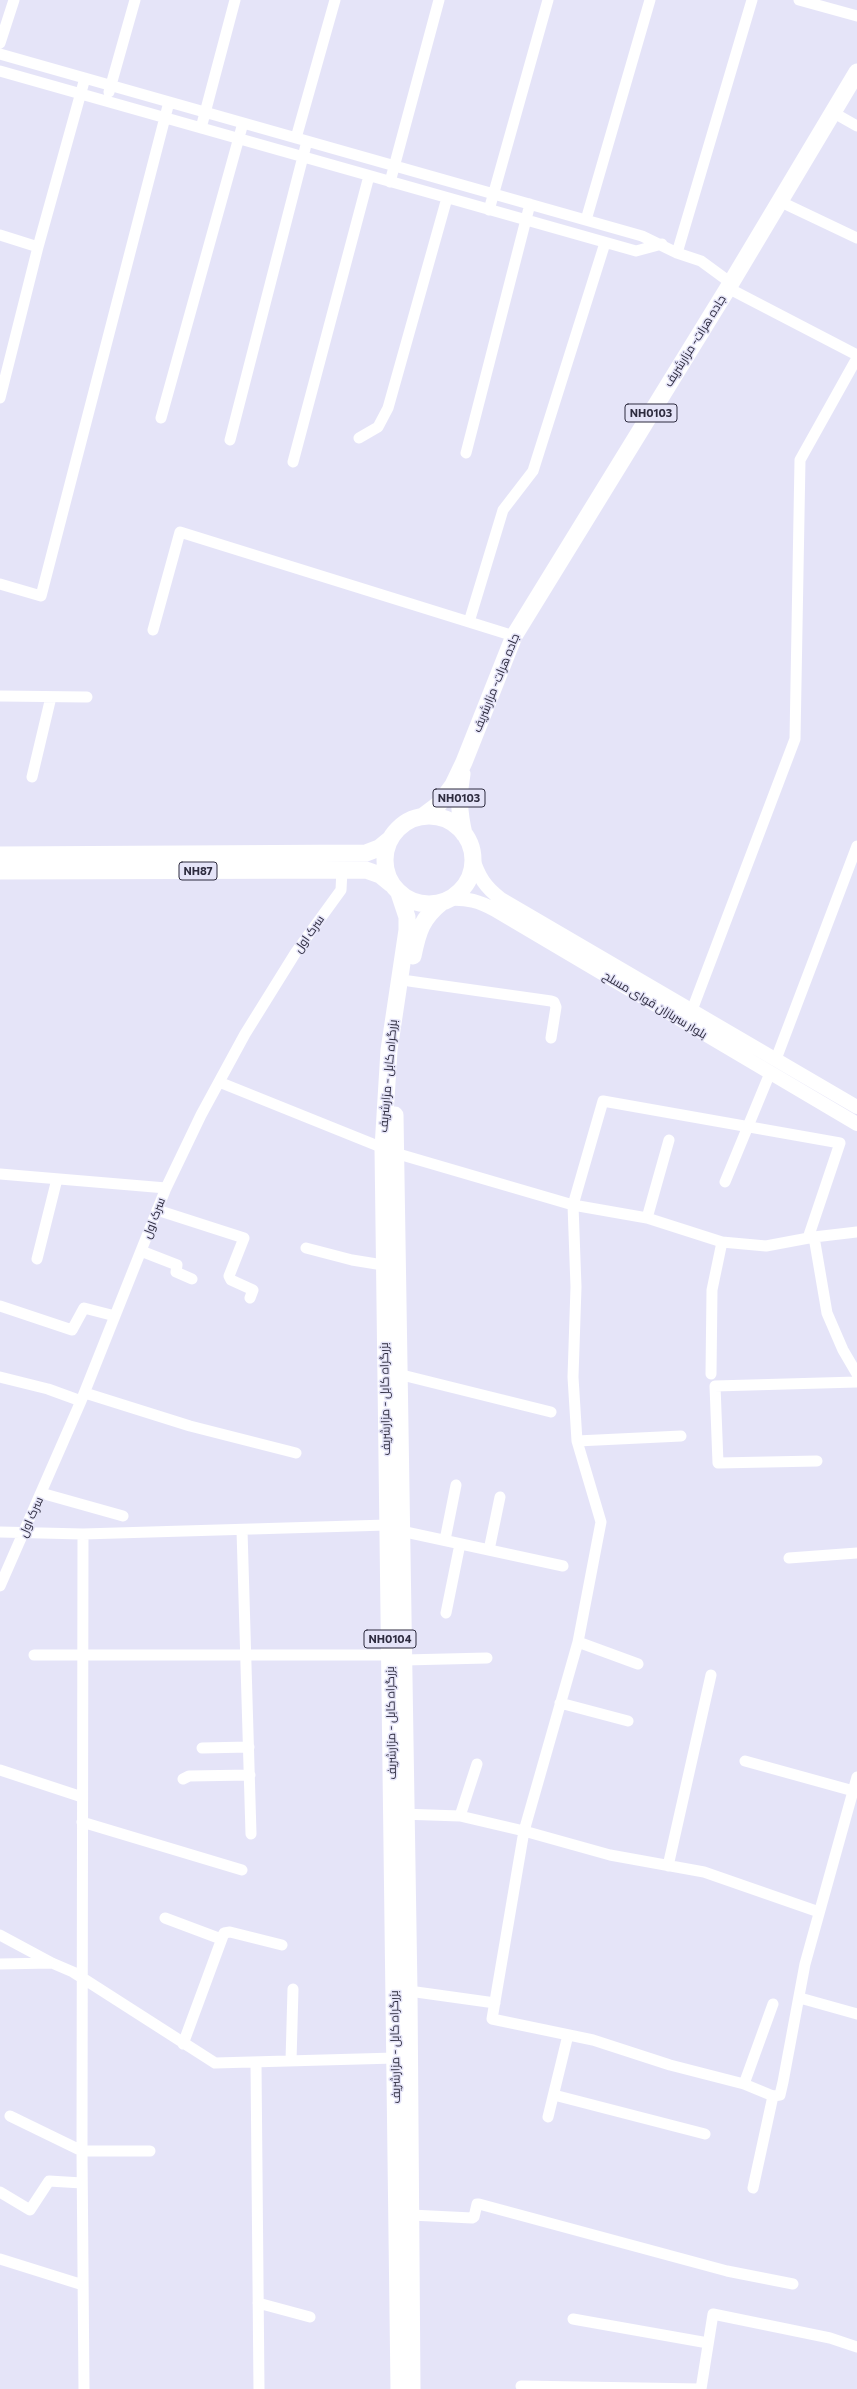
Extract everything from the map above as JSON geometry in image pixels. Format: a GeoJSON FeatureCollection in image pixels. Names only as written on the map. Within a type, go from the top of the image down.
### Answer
{"type":"FeatureCollection","features":[{"type":"Feature","properties":{"kind":"highway","name":"جاده هرات- مزارشریف"},"geometry":{"type":"LineString","coordinates":[[464,762],[514,636],[730,285],[779,201],[834,113],[857,72]]}},
{"type":"Feature","properties":{"kind":"highway","name":"NH0103"},"geometry":{"type":"LineString","coordinates":[[423,816],[439,804],[453,785],[464,762]]}},
{"type":"Feature","properties":{"kind":"highway","name":"NH0103"},"geometry":{"type":"LineString","coordinates":[[464,762],[458,794],[459,810],[464,834]]}},
{"type":"Feature","properties":{"kind":"highway"},"geometry":{"type":"LineString","coordinates":[[423,816],[446,819],[464,834],[470,846],[473,859],[466,882],[459,892],[445,900],[427,904],[412,901],[395,888],[384,861],[390,839],[404,823],[423,816]]}},
{"type":"Feature","properties":{"kind":"highway","name":"NH87"},"geometry":{"type":"LineString","coordinates":[[0,855],[366,853],[380,848],[390,839]]}},
{"type":"Feature","properties":{"kind":"highway","name":"NH87"},"geometry":{"type":"LineString","coordinates":[[0,871],[366,870],[380,875],[395,888]]}},
{"type":"Feature","properties":{"kind":"highway","name":"بزرگراه کابل - مزارشریف"},"geometry":{"type":"LineString","coordinates":[[394,1528],[398,1374],[389,1151],[389,1050],[407,930],[407,917],[395,888]]}},
{"type":"Feature","properties":{"kind":"highway","name":"بزرگراه کابل - مزارشریف"},"geometry":{"type":"LineString","coordinates":[[399,2389],[395,2058],[399,1814],[397,1658],[394,1528],[383,1265],[389,1151],[409,981],[422,924],[430,912],[445,900]]}},
{"type":"Feature","properties":{"kind":"highway","name":"بزرگراه کابل - مزارشریف"},"geometry":{"type":"LineString","coordinates":[[399,1814],[409,1991],[412,2389]]}},
{"type":"Feature","properties":{"kind":"main road","name":"بلوار سربازان قوای مسلح"},"geometry":{"type":"LineString","coordinates":[[473,859],[478,876],[486,888],[501,899],[857,1107]]}},
{"type":"Feature","properties":{"kind":"main road","name":"بلوار سربازان قوای مسلح"},"geometry":{"type":"LineString","coordinates":[[445,900],[465,898],[484,904],[857,1124]]}},
{"type":"Feature","properties":{"kind":"street"},"geometry":{"type":"LineString","coordinates":[[0,43],[14,0]]}},
{"type":"Feature","properties":{"kind":"street"},"geometry":{"type":"LineString","coordinates":[[107,102],[135,0]]}},
{"type":"Feature","properties":{"kind":"street"},"geometry":{"type":"LineString","coordinates":[[201,128],[235,0]]}},
{"type":"Feature","properties":{"kind":"street"},"geometry":{"type":"LineString","coordinates":[[296,138],[335,0]]}},
{"type":"Feature","properties":{"kind":"street"},"geometry":{"type":"LineString","coordinates":[[390,182],[439,0]]}},
{"type":"Feature","properties":{"kind":"street"},"geometry":{"type":"LineString","coordinates":[[489,210],[548,0]]}},
{"type":"Feature","properties":{"kind":"street"},"geometry":{"type":"LineString","coordinates":[[586,220],[650,0]]}},
{"type":"Feature","properties":{"kind":"street"},"geometry":{"type":"LineString","coordinates":[[677,253],[752,0]]}},
{"type":"Feature","properties":{"kind":"street"},"geometry":{"type":"LineString","coordinates":[[799,0],[857,16]]}},
{"type":"Feature","properties":{"kind":"street"},"geometry":{"type":"LineString","coordinates":[[0,54],[642,236],[662,244],[677,253],[701,261],[730,285],[857,355]]}},
{"type":"Feature","properties":{"kind":"street"},"geometry":{"type":"LineString","coordinates":[[0,71],[636,252],[662,244]]}},
{"type":"Feature","properties":{"kind":"street"},"geometry":{"type":"LineString","coordinates":[[0,398],[38,247],[85,78]]}},
{"type":"Feature","properties":{"kind":"street"},"geometry":{"type":"LineString","coordinates":[[0,584],[41,596],[168,102]]}},
{"type":"Feature","properties":{"kind":"street"},"geometry":{"type":"LineString","coordinates":[[834,113],[857,126]]}},
{"type":"Feature","properties":{"kind":"street"},"geometry":{"type":"LineString","coordinates":[[161,418],[243,123]]}},
{"type":"Feature","properties":{"kind":"street"},"geometry":{"type":"LineString","coordinates":[[230,440],[307,141]]}},
{"type":"Feature","properties":{"kind":"street"},"geometry":{"type":"LineString","coordinates":[[293,462],[369,176]]}},
{"type":"Feature","properties":{"kind":"street"},"geometry":{"type":"LineString","coordinates":[[358,438],[378,427],[388,408],[447,198]]}},
{"type":"Feature","properties":{"kind":"street"},"geometry":{"type":"LineString","coordinates":[[779,201],[857,238]]}},
{"type":"Feature","properties":{"kind":"street"},"geometry":{"type":"LineString","coordinates":[[466,453],[530,204]]}},
{"type":"Feature","properties":{"kind":"street"},"geometry":{"type":"LineString","coordinates":[[0,235],[38,247]]}},
{"type":"Feature","properties":{"kind":"street"},"geometry":{"type":"LineString","coordinates":[[469,622],[504,510],[533,471],[605,243]]}},
{"type":"Feature","properties":{"kind":"street"},"geometry":{"type":"LineString","coordinates":[[692,1010],[795,739],[800,460],[857,358]]}},
{"type":"Feature","properties":{"kind":"street"},"geometry":{"type":"LineString","coordinates":[[153,630],[180,532],[514,636]]}},
{"type":"Feature","properties":{"kind":"street"},"geometry":{"type":"LineString","coordinates":[[0,696],[87,697]]}},
{"type":"Feature","properties":{"kind":"street"},"geometry":{"type":"LineString","coordinates":[[32,777],[51,697]]}},
{"type":"Feature","properties":{"kind":"street"},"geometry":{"type":"LineString","coordinates":[[776,1059],[857,846]]}},
{"type":"Feature","properties":{"kind":"street","name":"سرک اول"},"geometry":{"type":"LineString","coordinates":[[0,1586],[83,1397],[166,1188],[219,1082],[245,1034],[296,952],[341,890],[342,870]]}},
{"type":"Feature","properties":{"kind":"street"},"geometry":{"type":"LineString","coordinates":[[409,981],[554,1002],[556,1007],[551,1038]]}},
{"type":"Feature","properties":{"kind":"street"},"geometry":{"type":"LineString","coordinates":[[725,1182],[750,1127],[770,1073]]}},
{"type":"Feature","properties":{"kind":"street"},"geometry":{"type":"LineString","coordinates":[[219,1082],[389,1151],[573,1205],[647,1218],[722,1242],[766,1246],[811,1237],[857,1232]]}},
{"type":"Feature","properties":{"kind":"street"},"geometry":{"type":"LineString","coordinates":[[857,1374],[843,1350],[827,1313],[811,1237],[840,1143],[602,1101],[573,1205],[576,1288],[573,1377],[578,1441],[601,1522],[578,1642],[524,1831],[492,2019],[568,2035],[744,2084],[773,2096],[780,2095],[800,1998],[805,1964],[855,1792],[857,1777]]}},
{"type":"Feature","properties":{"kind":"street"},"geometry":{"type":"LineString","coordinates":[[647,1218],[669,1140]]}},
{"type":"Feature","properties":{"kind":"street"},"geometry":{"type":"LineString","coordinates":[[0,1174],[166,1188]]}},
{"type":"Feature","properties":{"kind":"street"},"geometry":{"type":"LineString","coordinates":[[37,1259],[57,1179]]}},
{"type":"Feature","properties":{"kind":"street"},"geometry":{"type":"LineString","coordinates":[[157,1210],[242,1236],[243,1241],[229,1276],[231,1280],[253,1290],[250,1298]]}},
{"type":"Feature","properties":{"kind":"street"},"geometry":{"type":"LineString","coordinates":[[711,1374],[712,1290],[722,1242]]}},
{"type":"Feature","properties":{"kind":"street"},"geometry":{"type":"LineString","coordinates":[[306,1248],[352,1260],[383,1265]]}},
{"type":"Feature","properties":{"kind":"street"},"geometry":{"type":"LineString","coordinates":[[141,1251],[177,1265],[176,1272],[192,1279]]}},
{"type":"Feature","properties":{"kind":"street"},"geometry":{"type":"LineString","coordinates":[[0,1306],[72,1330],[84,1308],[115,1316]]}},
{"type":"Feature","properties":{"kind":"street"},"geometry":{"type":"LineString","coordinates":[[398,1374],[551,1412]]}},
{"type":"Feature","properties":{"kind":"street"},"geometry":{"type":"LineString","coordinates":[[0,1377],[83,1397],[296,1453]]}},
{"type":"Feature","properties":{"kind":"street"},"geometry":{"type":"LineString","coordinates":[[817,1461],[718,1462],[715,1386],[857,1382]]}},
{"type":"Feature","properties":{"kind":"street"},"geometry":{"type":"LineString","coordinates":[[578,1441],[681,1436]]}},
{"type":"Feature","properties":{"kind":"street"},"geometry":{"type":"LineString","coordinates":[[445,1540],[456,1485]]}},
{"type":"Feature","properties":{"kind":"street"},"geometry":{"type":"LineString","coordinates":[[41,1493],[123,1516]]}},
{"type":"Feature","properties":{"kind":"street"},"geometry":{"type":"LineString","coordinates":[[489,1550],[500,1497]]}},
{"type":"Feature","properties":{"kind":"street"},"geometry":{"type":"LineString","coordinates":[[0,1532],[83,1534],[394,1528],[563,1566]]}},
{"type":"Feature","properties":{"kind":"street"},"geometry":{"type":"LineString","coordinates":[[242,1530],[247,1655],[251,1834]]}},
{"type":"Feature","properties":{"kind":"street"},"geometry":{"type":"LineString","coordinates":[[83,1534],[82,2183],[84,2389]]}},
{"type":"Feature","properties":{"kind":"street"},"geometry":{"type":"LineString","coordinates":[[446,1613],[460,1544]]}},
{"type":"Feature","properties":{"kind":"street"},"geometry":{"type":"LineString","coordinates":[[789,1558],[857,1553]]}},
{"type":"Feature","properties":{"kind":"street"},"geometry":{"type":"LineString","coordinates":[[578,1642],[638,1664]]}},
{"type":"Feature","properties":{"kind":"street"},"geometry":{"type":"LineString","coordinates":[[34,1655],[247,1655],[487,1658]]}},
{"type":"Feature","properties":{"kind":"street"},"geometry":{"type":"LineString","coordinates":[[668,1866],[711,1675]]}},
{"type":"Feature","properties":{"kind":"street"},"geometry":{"type":"LineString","coordinates":[[560,1703],[628,1721]]}},
{"type":"Feature","properties":{"kind":"street"},"geometry":{"type":"LineString","coordinates":[[202,1748],[249,1748]]}},
{"type":"Feature","properties":{"kind":"street"},"geometry":{"type":"LineString","coordinates":[[745,1761],[855,1792]]}},
{"type":"Feature","properties":{"kind":"street"},"geometry":{"type":"LineString","coordinates":[[460,1816],[477,1764]]}},
{"type":"Feature","properties":{"kind":"street"},"geometry":{"type":"LineString","coordinates":[[0,1770],[82,1797]]}},
{"type":"Feature","properties":{"kind":"street"},"geometry":{"type":"LineString","coordinates":[[183,1779],[189,1776],[250,1775]]}},
{"type":"Feature","properties":{"kind":"street"},"geometry":{"type":"LineString","coordinates":[[399,1814],[460,1816],[524,1831],[610,1855],[704,1872],[819,1912]]}},
{"type":"Feature","properties":{"kind":"street"},"geometry":{"type":"LineString","coordinates":[[82,1822],[242,1870]]}},
{"type":"Feature","properties":{"kind":"street"},"geometry":{"type":"LineString","coordinates":[[165,1918],[221,1939]]}},
{"type":"Feature","properties":{"kind":"street"},"geometry":{"type":"LineString","coordinates":[[183,2044],[224,1933],[230,1932],[282,1945]]}},
{"type":"Feature","properties":{"kind":"street"},"geometry":{"type":"LineString","coordinates":[[0,1935],[52,1964],[73,1972],[183,2044],[215,2063],[395,2058]]}},
{"type":"Feature","properties":{"kind":"street"},"geometry":{"type":"LineString","coordinates":[[0,1964],[52,1964]]}},
{"type":"Feature","properties":{"kind":"street"},"geometry":{"type":"LineString","coordinates":[[291,2062],[293,1989]]}},
{"type":"Feature","properties":{"kind":"street"},"geometry":{"type":"LineString","coordinates":[[409,1991],[495,2002]]}},
{"type":"Feature","properties":{"kind":"street"},"geometry":{"type":"LineString","coordinates":[[800,1998],[857,2014]]}},
{"type":"Feature","properties":{"kind":"street"},"geometry":{"type":"LineString","coordinates":[[744,2084],[773,2004]]}},
{"type":"Feature","properties":{"kind":"street"},"geometry":{"type":"LineString","coordinates":[[548,2117],[568,2035]]}},
{"type":"Feature","properties":{"kind":"street"},"geometry":{"type":"LineString","coordinates":[[256,2063],[259,2389]]}},
{"type":"Feature","properties":{"kind":"street"},"geometry":{"type":"LineString","coordinates":[[554,2095],[705,2134]]}},
{"type":"Feature","properties":{"kind":"street"},"geometry":{"type":"LineString","coordinates":[[753,2188],[773,2096]]}},
{"type":"Feature","properties":{"kind":"street"},"geometry":{"type":"LineString","coordinates":[[10,2116],[82,2151],[150,2151]]}},
{"type":"Feature","properties":{"kind":"street"},"geometry":{"type":"LineString","coordinates":[[0,2192],[30,2210],[49,2180],[82,2183]]}},
{"type":"Feature","properties":{"kind":"street"},"geometry":{"type":"LineString","coordinates":[[411,2215],[472,2218],[474,2216],[477,2204],[479,2204],[728,2270],[793,2284]]}},
{"type":"Feature","properties":{"kind":"street"},"geometry":{"type":"LineString","coordinates":[[0,2259],[83,2285]]}},
{"type":"Feature","properties":{"kind":"street"},"geometry":{"type":"LineString","coordinates":[[258,2303],[310,2317]]}},
{"type":"Feature","properties":{"kind":"street"},"geometry":{"type":"LineString","coordinates":[[522,2386],[701,2389],[713,2314],[830,2338],[857,2347]]}},
{"type":"Feature","properties":{"kind":"street"},"geometry":{"type":"LineString","coordinates":[[573,2319],[708,2343]]}}]}
